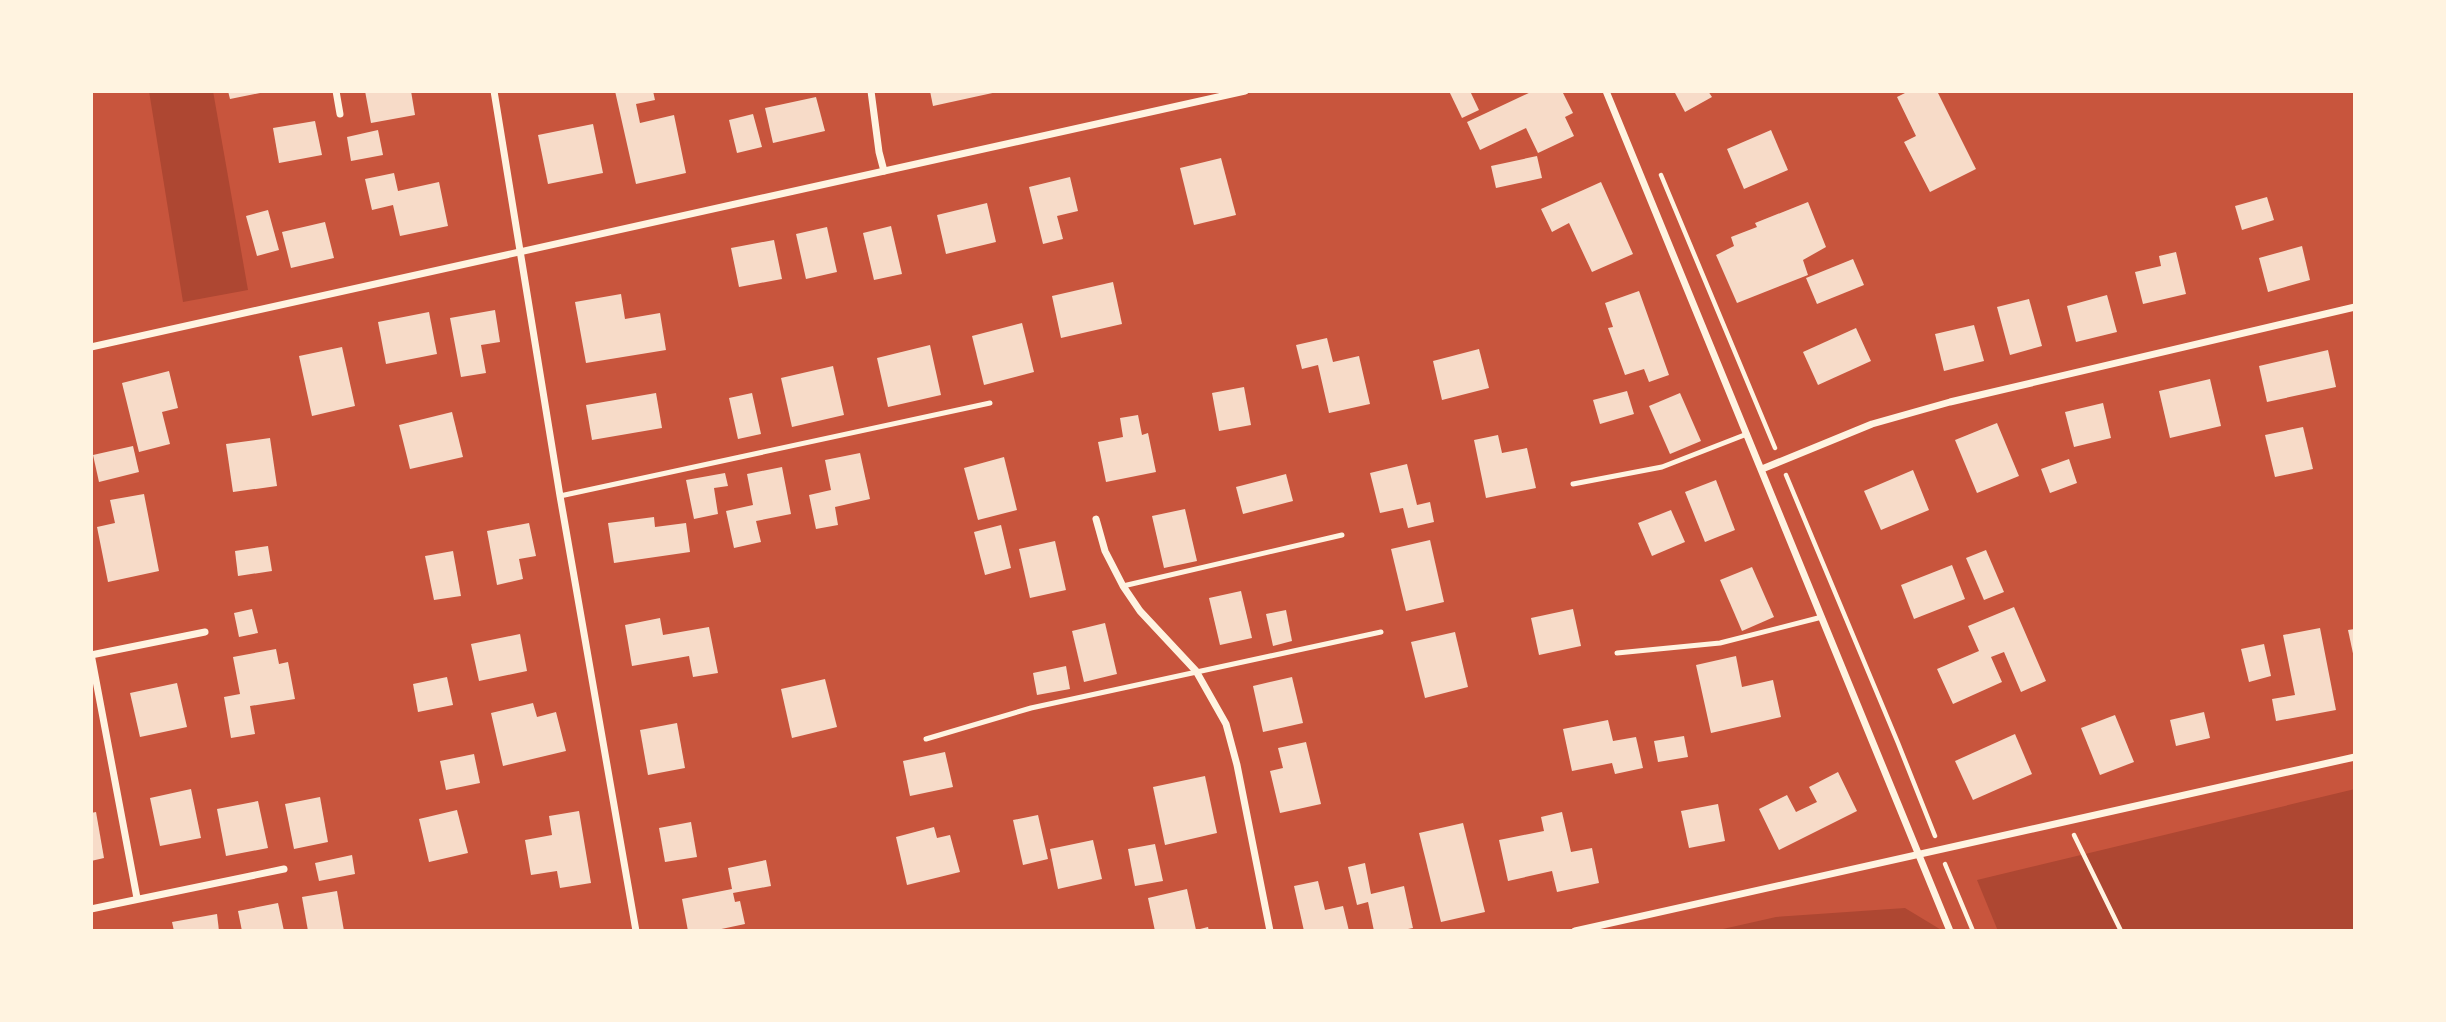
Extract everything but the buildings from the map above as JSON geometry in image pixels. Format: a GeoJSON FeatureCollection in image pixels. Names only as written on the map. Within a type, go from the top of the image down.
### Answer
{"type":"FeatureCollection","features":[{"type":"Feature","properties":{"kind":"street"},"geometry":{"type":"LineString","coordinates":[[336,91],[340,114]]}},
{"type":"Feature","properties":{"kind":"street"},"geometry":{"type":"LineString","coordinates":[[494,91],[560,496],[636,931]]}},
{"type":"Feature","properties":{"kind":"street"},"geometry":{"type":"LineString","coordinates":[[872,91],[879,152],[884,171]]}},
{"type":"Feature","properties":{"kind":"street"},"geometry":{"type":"LineString","coordinates":[[91,347],[1245,91]]}},
{"type":"Feature","properties":{"kind":"street"},"geometry":{"type":"LineString","coordinates":[[1606,91],[1950,931]]}},
{"type":"Feature","properties":{"kind":"street"},"geometry":{"type":"LineString","coordinates":[[1762,469],[1872,424],[1950,402],[2355,307]]}},
{"type":"Feature","properties":{"kind":"street"},"geometry":{"type":"LineString","coordinates":[[1096,519],[1105,551],[1123,586],[1140,611],[1196,671],[1226,723],[1270,931]]}},
{"type":"Feature","properties":{"kind":"street"},"geometry":{"type":"LineString","coordinates":[[137,898],[91,654],[205,632]]}},
{"type":"Feature","properties":{"kind":"street"},"geometry":{"type":"LineString","coordinates":[[1575,931],[2355,757]]}},
{"type":"Feature","properties":{"kind":"street"},"geometry":{"type":"LineString","coordinates":[[91,909],[284,869]]}},
{"type":"Feature","properties":{"kind":"lane"},"geometry":{"type":"LineString","coordinates":[[560,496],[990,403]]}},
{"type":"Feature","properties":{"kind":"lane"},"geometry":{"type":"LineString","coordinates":[[1573,484],[1662,467],[1747,434]]}},
{"type":"Feature","properties":{"kind":"lane"},"geometry":{"type":"LineString","coordinates":[[1123,586],[1342,536]]}},
{"type":"Feature","properties":{"kind":"lane"},"geometry":{"type":"LineString","coordinates":[[1617,653],[1720,643],[1822,617]]}},
{"type":"Feature","properties":{"kind":"lane"},"geometry":{"type":"LineString","coordinates":[[926,739],[1031,708],[1381,632]]}},
{"type":"Feature","properties":{"kind":"path"},"geometry":{"type":"LineString","coordinates":[[2068,821],[2121,931]]}},
{"type":"Feature","properties":{"kind":"path"},"geometry":{"type":"LineString","coordinates":[[1940,851],[1973,931]]}},
{"type":"Feature","properties":{"kind":"shaded area"},"geometry":{"type":"Polygon","coordinates":[[[149,91],[213,91],[248,290],[183,302],[149,91]]]}},
{"type":"Feature","properties":{"kind":"shaded area"},"geometry":{"type":"Polygon","coordinates":[[[2355,789],[2355,931],[1998,931],[1977,880],[2355,789]]]}},
{"type":"Feature","properties":{"kind":"shaded area"},"geometry":{"type":"Polygon","coordinates":[[[1905,908],[1943,931],[1714,931],[1776,917],[1905,908]]]}}]}
